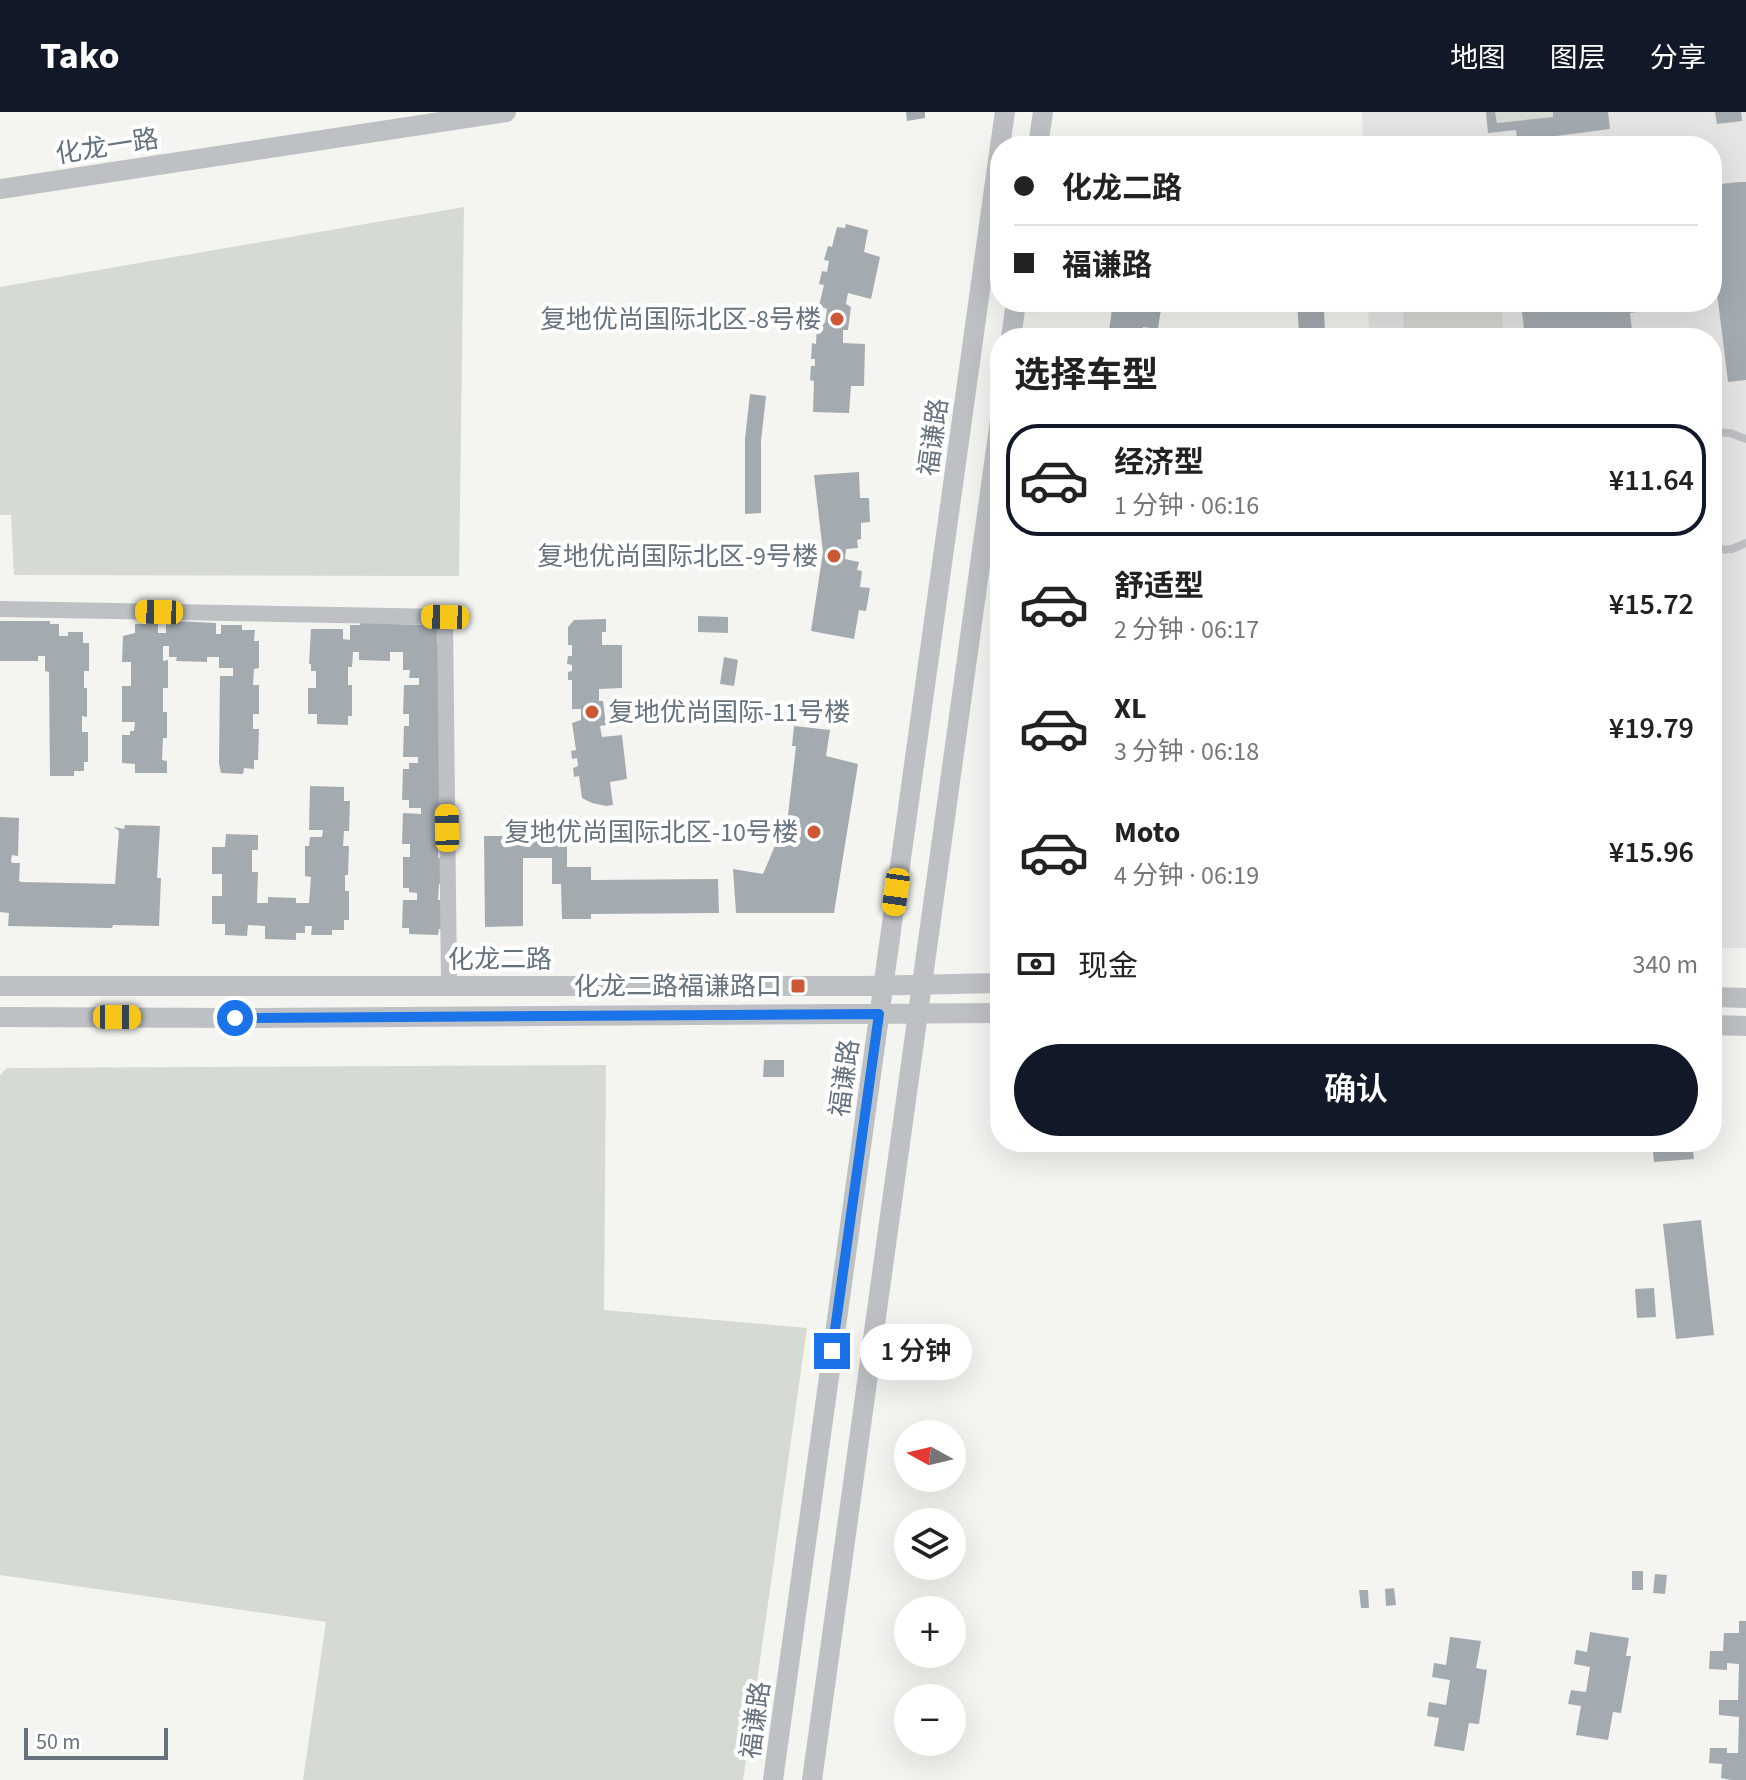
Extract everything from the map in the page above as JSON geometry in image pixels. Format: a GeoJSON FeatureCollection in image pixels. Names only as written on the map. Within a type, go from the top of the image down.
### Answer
{"type":"FeatureCollection","features":[{"type":"Feature","properties":{"kind":"street","name":"化龙一路"},"geometry":{"type":"LineString","coordinates":[[0,189],[506,112]]}},
{"type":"Feature","properties":{"kind":"street","name":"福谦路"},"geometry":{"type":"LineString","coordinates":[[1001,136],[1005,112]]}},
{"type":"Feature","properties":{"kind":"street"},"geometry":{"type":"LineString","coordinates":[[1039,136],[1043,112]]}},
{"type":"Feature","properties":{"kind":"street","name":"福谦路"},"geometry":{"type":"LineString","coordinates":[[773,1780],[990,218]]}},
{"type":"Feature","properties":{"kind":"street"},"geometry":{"type":"LineString","coordinates":[[812,1780],[990,492]]}},
{"type":"Feature","properties":{"kind":"street"},"geometry":{"type":"LineString","coordinates":[[0,609],[445,617],[449,985]]}},
{"type":"Feature","properties":{"kind":"street","name":"化龙二路"},"geometry":{"type":"LineString","coordinates":[[0,986],[883,986],[990,983]]}},
{"type":"Feature","properties":{"kind":"street"},"geometry":{"type":"LineString","coordinates":[[1722,997],[1746,998]]}},
{"type":"Feature","properties":{"kind":"street"},"geometry":{"type":"LineString","coordinates":[[0,1017],[990,1013]]}},
{"type":"Feature","properties":{"kind":"street"},"geometry":{"type":"LineString","coordinates":[[1722,1025],[1746,1026]]}},
{"type":"Feature","properties":{"kind":"lane"},"geometry":{"type":"LineString","coordinates":[[1722,433],[1746,439]]}},
{"type":"Feature","properties":{"kind":"lane"},"geometry":{"type":"LineString","coordinates":[[1722,550],[1746,543]]}},
{"type":"Feature","properties":{"kind":"shaded area"},"geometry":{"type":"Polygon","coordinates":[[[1362,112],[1746,112],[1746,948],[1722,948],[1722,328],[1369,328],[1368,312],[1722,312],[1722,136],[1363,136],[1362,112]]]}},
{"type":"Feature","properties":{"kind":"shaded area"},"geometry":{"type":"Polygon","coordinates":[[[1495,112],[1553,112],[1553,117],[1497,123],[1495,112]]]}},
{"type":"Feature","properties":{"kind":"shaded area"},"geometry":{"type":"Polygon","coordinates":[[[464,207],[459,576],[14,575],[11,515],[0,515],[0,287],[464,207]]]}},
{"type":"Feature","properties":{"kind":"shaded area"},"geometry":{"type":"Polygon","coordinates":[[[1403,312],[1502,312],[1503,328],[1404,328],[1403,312]]]}},
{"type":"Feature","properties":{"kind":"shaded area"},"geometry":{"type":"Polygon","coordinates":[[[606,1065],[604,1310],[807,1328],[743,1780],[303,1780],[326,1622],[0,1575],[0,1075],[7,1068],[606,1065]]]}},
{"type":"Feature","properties":{"kind":"building"},"geometry":{"type":"Polygon","coordinates":[[[906,112],[925,112],[925,118],[907,121],[906,112]]]}},
{"type":"Feature","properties":{"kind":"building"},"geometry":{"type":"Polygon","coordinates":[[[1486,112],[1495,112],[1497,123],[1553,117],[1553,112],[1608,112],[1610,129],[1556,136],[1517,136],[1516,130],[1488,133],[1486,112]]]}},
{"type":"Feature","properties":{"kind":"building"},"geometry":{"type":"Polygon","coordinates":[[[1715,112],[1741,112],[1742,121],[1717,124],[1715,112]]]}},
{"type":"Feature","properties":{"kind":"building"},"geometry":{"type":"Polygon","coordinates":[[[1746,182],[1746,380],[1728,382],[1719,312],[1722,312],[1722,184],[1746,182]]]}},
{"type":"Feature","properties":{"kind":"building","name":"复地优尚国际北区-8号楼"},"geometry":{"type":"Polygon","coordinates":[[[846,224],[868,230],[864,252],[880,257],[871,299],[848,293],[846,304],[851,307],[848,330],[843,330],[843,343],[865,344],[864,386],[851,386],[849,413],[813,412],[814,381],[810,380],[815,359],[811,359],[812,343],[816,344],[817,322],[825,323],[827,309],[819,306],[824,285],[819,284],[822,271],[827,272],[829,261],[824,260],[828,246],[832,247],[837,227],[845,228],[846,224]]]}},
{"type":"Feature","properties":{"kind":"building"},"geometry":{"type":"Polygon","coordinates":[[[1112,312],[1161,312],[1158,328],[1109,328],[1112,312]]]}},
{"type":"Feature","properties":{"kind":"building"},"geometry":{"type":"Polygon","coordinates":[[[1298,312],[1324,312],[1325,328],[1299,328],[1298,312]]]}},
{"type":"Feature","properties":{"kind":"building"},"geometry":{"type":"Polygon","coordinates":[[[1522,312],[1636,312],[1630,313],[1632,328],[1524,328],[1522,312]]]}},
{"type":"Feature","properties":{"kind":"building"},"geometry":{"type":"Polygon","coordinates":[[[750,394],[766,396],[761,441],[761,513],[745,514],[745,439],[750,394]]]}},
{"type":"Feature","properties":{"kind":"building","name":"复地优尚国际北区-9号楼"},"geometry":{"type":"Polygon","coordinates":[[[859,472],[860,498],[869,498],[870,522],[861,523],[858,548],[846,549],[845,559],[859,562],[857,570],[862,571],[860,587],[870,588],[866,611],[859,610],[854,639],[811,631],[823,552],[814,475],[859,472]]]}},
{"type":"Feature","properties":{"kind":"building"},"geometry":{"type":"Polygon","coordinates":[[[698,616],[728,617],[728,633],[698,632],[698,616]]]}},
{"type":"Feature","properties":{"kind":"building","name":"复地优尚国际-11号楼"},"geometry":{"type":"Polygon","coordinates":[[[606,619],[602,645],[622,645],[622,688],[599,689],[606,725],[600,726],[602,737],[622,735],[627,779],[610,782],[613,805],[606,806],[582,798],[579,776],[574,777],[573,768],[578,766],[577,758],[572,759],[571,751],[576,750],[572,723],[581,720],[581,709],[572,709],[572,680],[568,680],[568,672],[572,671],[572,665],[567,664],[568,656],[572,656],[572,645],[568,645],[568,627],[574,620],[606,619]]]}},
{"type":"Feature","properties":{"kind":"building"},"geometry":{"type":"Polygon","coordinates":[[[360,620],[437,625],[437,643],[443,643],[444,842],[439,842],[438,858],[443,858],[438,900],[444,900],[443,929],[439,929],[438,935],[409,934],[409,928],[402,928],[403,900],[417,900],[417,893],[403,888],[403,857],[410,857],[410,844],[402,844],[403,813],[421,814],[421,808],[409,808],[409,800],[402,800],[403,769],[409,769],[409,763],[418,763],[418,757],[403,757],[404,726],[409,726],[409,714],[403,714],[404,685],[419,685],[419,678],[409,678],[410,670],[403,670],[403,652],[390,652],[390,661],[359,660],[359,652],[353,652],[352,667],[348,667],[348,685],[352,685],[352,716],[348,716],[348,725],[317,724],[317,714],[308,714],[308,688],[316,688],[316,671],[311,671],[309,664],[311,629],[343,629],[343,639],[350,640],[350,625],[360,625],[360,620]]]}},
{"type":"Feature","properties":{"kind":"building"},"geometry":{"type":"Polygon","coordinates":[[[0,621],[50,621],[50,624],[59,624],[59,636],[68,636],[68,632],[83,632],[83,643],[89,643],[89,671],[84,671],[87,717],[82,716],[82,732],[88,732],[88,762],[84,762],[84,771],[74,771],[74,776],[50,776],[49,672],[45,671],[45,656],[38,656],[38,661],[0,661],[0,621]]]}},
{"type":"Feature","properties":{"kind":"building"},"geometry":{"type":"Polygon","coordinates":[[[166,623],[216,623],[216,634],[221,634],[221,625],[242,625],[242,630],[255,630],[254,641],[259,641],[259,668],[254,669],[253,685],[259,685],[259,714],[253,714],[253,729],[259,729],[258,760],[254,760],[254,769],[244,768],[243,774],[221,773],[220,676],[233,676],[233,668],[219,668],[219,657],[207,657],[207,662],[176,661],[177,657],[169,657],[169,646],[163,646],[163,661],[168,660],[168,688],[163,688],[167,738],[163,738],[162,760],[167,761],[167,773],[135,773],[135,764],[122,763],[122,735],[130,735],[130,731],[134,731],[135,722],[122,722],[122,686],[131,686],[131,662],[122,662],[123,636],[135,633],[135,624],[158,624],[158,633],[166,633],[166,623]]]}},
{"type":"Feature","properties":{"kind":"building"},"geometry":{"type":"Polygon","coordinates":[[[724,657],[738,660],[734,686],[720,684],[724,657]]]}},
{"type":"Feature","properties":{"kind":"building","name":"复地优尚国际北区-10号楼"},"geometry":{"type":"Polygon","coordinates":[[[794,726],[830,730],[826,756],[858,764],[834,913],[736,913],[733,869],[763,874],[788,815],[796,746],[792,746],[794,726]]]}},
{"type":"Feature","properties":{"kind":"building"},"geometry":{"type":"Polygon","coordinates":[[[310,786],[344,787],[344,801],[350,801],[349,831],[344,831],[343,846],[349,846],[345,891],[349,891],[349,920],[344,920],[344,930],[332,930],[332,935],[311,935],[312,926],[305,926],[305,933],[296,933],[296,940],[265,939],[265,926],[248,925],[247,936],[225,935],[225,924],[212,924],[212,896],[222,896],[222,874],[212,874],[212,847],[225,847],[226,834],[258,835],[258,850],[252,850],[252,872],[258,872],[257,903],[268,903],[268,897],[296,898],[296,903],[309,903],[311,877],[305,876],[305,846],[309,846],[310,837],[322,837],[323,830],[309,830],[310,786]]]}},
{"type":"Feature","properties":{"kind":"building"},"geometry":{"type":"Polygon","coordinates":[[[0,817],[19,818],[18,856],[12,855],[11,860],[12,863],[20,863],[19,881],[22,882],[115,884],[119,831],[114,827],[160,826],[157,878],[161,878],[159,926],[8,926],[9,913],[0,912],[0,817]]]}},
{"type":"Feature","properties":{"kind":"building"},"geometry":{"type":"Polygon","coordinates":[[[484,836],[567,836],[567,867],[591,867],[591,880],[718,879],[719,913],[591,914],[591,919],[562,919],[561,884],[552,884],[552,858],[523,858],[523,926],[485,927],[484,836]]]}},
{"type":"Feature","properties":{"kind":"building"},"geometry":{"type":"Polygon","coordinates":[[[764,1060],[784,1060],[784,1077],[763,1077],[764,1060]]]}},
{"type":"Feature","properties":{"kind":"building"},"geometry":{"type":"Polygon","coordinates":[[[1653,1152],[1693,1152],[1694,1159],[1654,1162],[1653,1152]]]}},
{"type":"Feature","properties":{"kind":"building"},"geometry":{"type":"Polygon","coordinates":[[[1701,1220],[1714,1335],[1676,1339],[1663,1224],[1701,1220]]]}},
{"type":"Feature","properties":{"kind":"building"},"geometry":{"type":"Polygon","coordinates":[[[1654,1288],[1656,1317],[1637,1318],[1635,1289],[1654,1288]]]}},
{"type":"Feature","properties":{"kind":"building"},"geometry":{"type":"Polygon","coordinates":[[[1632,1571],[1643,1571],[1643,1590],[1632,1590],[1632,1571]]]}},
{"type":"Feature","properties":{"kind":"building"},"geometry":{"type":"Polygon","coordinates":[[[1655,1574],[1667,1575],[1665,1594],[1653,1593],[1655,1574]]]}},
{"type":"Feature","properties":{"kind":"building"},"geometry":{"type":"Polygon","coordinates":[[[1394,1588],[1396,1605],[1386,1606],[1385,1589],[1394,1588]]]}},
{"type":"Feature","properties":{"kind":"building"},"geometry":{"type":"Polygon","coordinates":[[[1359,1590],[1368,1590],[1369,1608],[1361,1608],[1359,1590]]]}},
{"type":"Feature","properties":{"kind":"building"},"geometry":{"type":"Polygon","coordinates":[[[1739,1621],[1746,1621],[1746,1780],[1731,1780],[1721,1778],[1722,1764],[1709,1763],[1710,1748],[1727,1748],[1727,1753],[1738,1753],[1739,1717],[1719,1715],[1719,1700],[1738,1700],[1739,1664],[1727,1663],[1727,1670],[1709,1669],[1710,1651],[1723,1651],[1724,1633],[1739,1633],[1739,1621]]]}},
{"type":"Feature","properties":{"kind":"building"},"geometry":{"type":"Polygon","coordinates":[[[1590,1632],[1629,1638],[1626,1656],[1631,1656],[1621,1713],[1613,1712],[1608,1740],[1576,1735],[1581,1706],[1568,1704],[1571,1690],[1586,1692],[1590,1667],[1574,1664],[1576,1650],[1587,1652],[1590,1632]]]}},
{"type":"Feature","properties":{"kind":"building"},"geometry":{"type":"Polygon","coordinates":[[[1450,1637],[1481,1641],[1476,1668],[1487,1670],[1479,1724],[1469,1723],[1464,1751],[1434,1746],[1439,1718],[1427,1716],[1429,1702],[1446,1705],[1450,1680],[1432,1677],[1434,1663],[1446,1665],[1450,1637]]]}},
{"type":"Feature","properties":{"kind":"place","name":"复地优尚国际北区-8号楼"},"geometry":{"type":"Point","coordinates":[837,319]}},
{"type":"Feature","properties":{"kind":"place","name":"复地优尚国际北区-9号楼"},"geometry":{"type":"Point","coordinates":[834,556]}},
{"type":"Feature","properties":{"kind":"place","name":"复地优尚国际-11号楼"},"geometry":{"type":"Point","coordinates":[592,712]}},
{"type":"Feature","properties":{"kind":"place","name":"复地优尚国际北区-10号楼"},"geometry":{"type":"Point","coordinates":[814,832]}},
{"type":"Feature","properties":{"kind":"place","name":"化龙二路福谦路口"},"geometry":{"type":"Point","coordinates":[798,986]}},
{"type":"Feature","properties":{"kind":"route"},"geometry":{"type":"LineString","coordinates":[[235,1018],[879,1014],[832,1351]]}}]}
